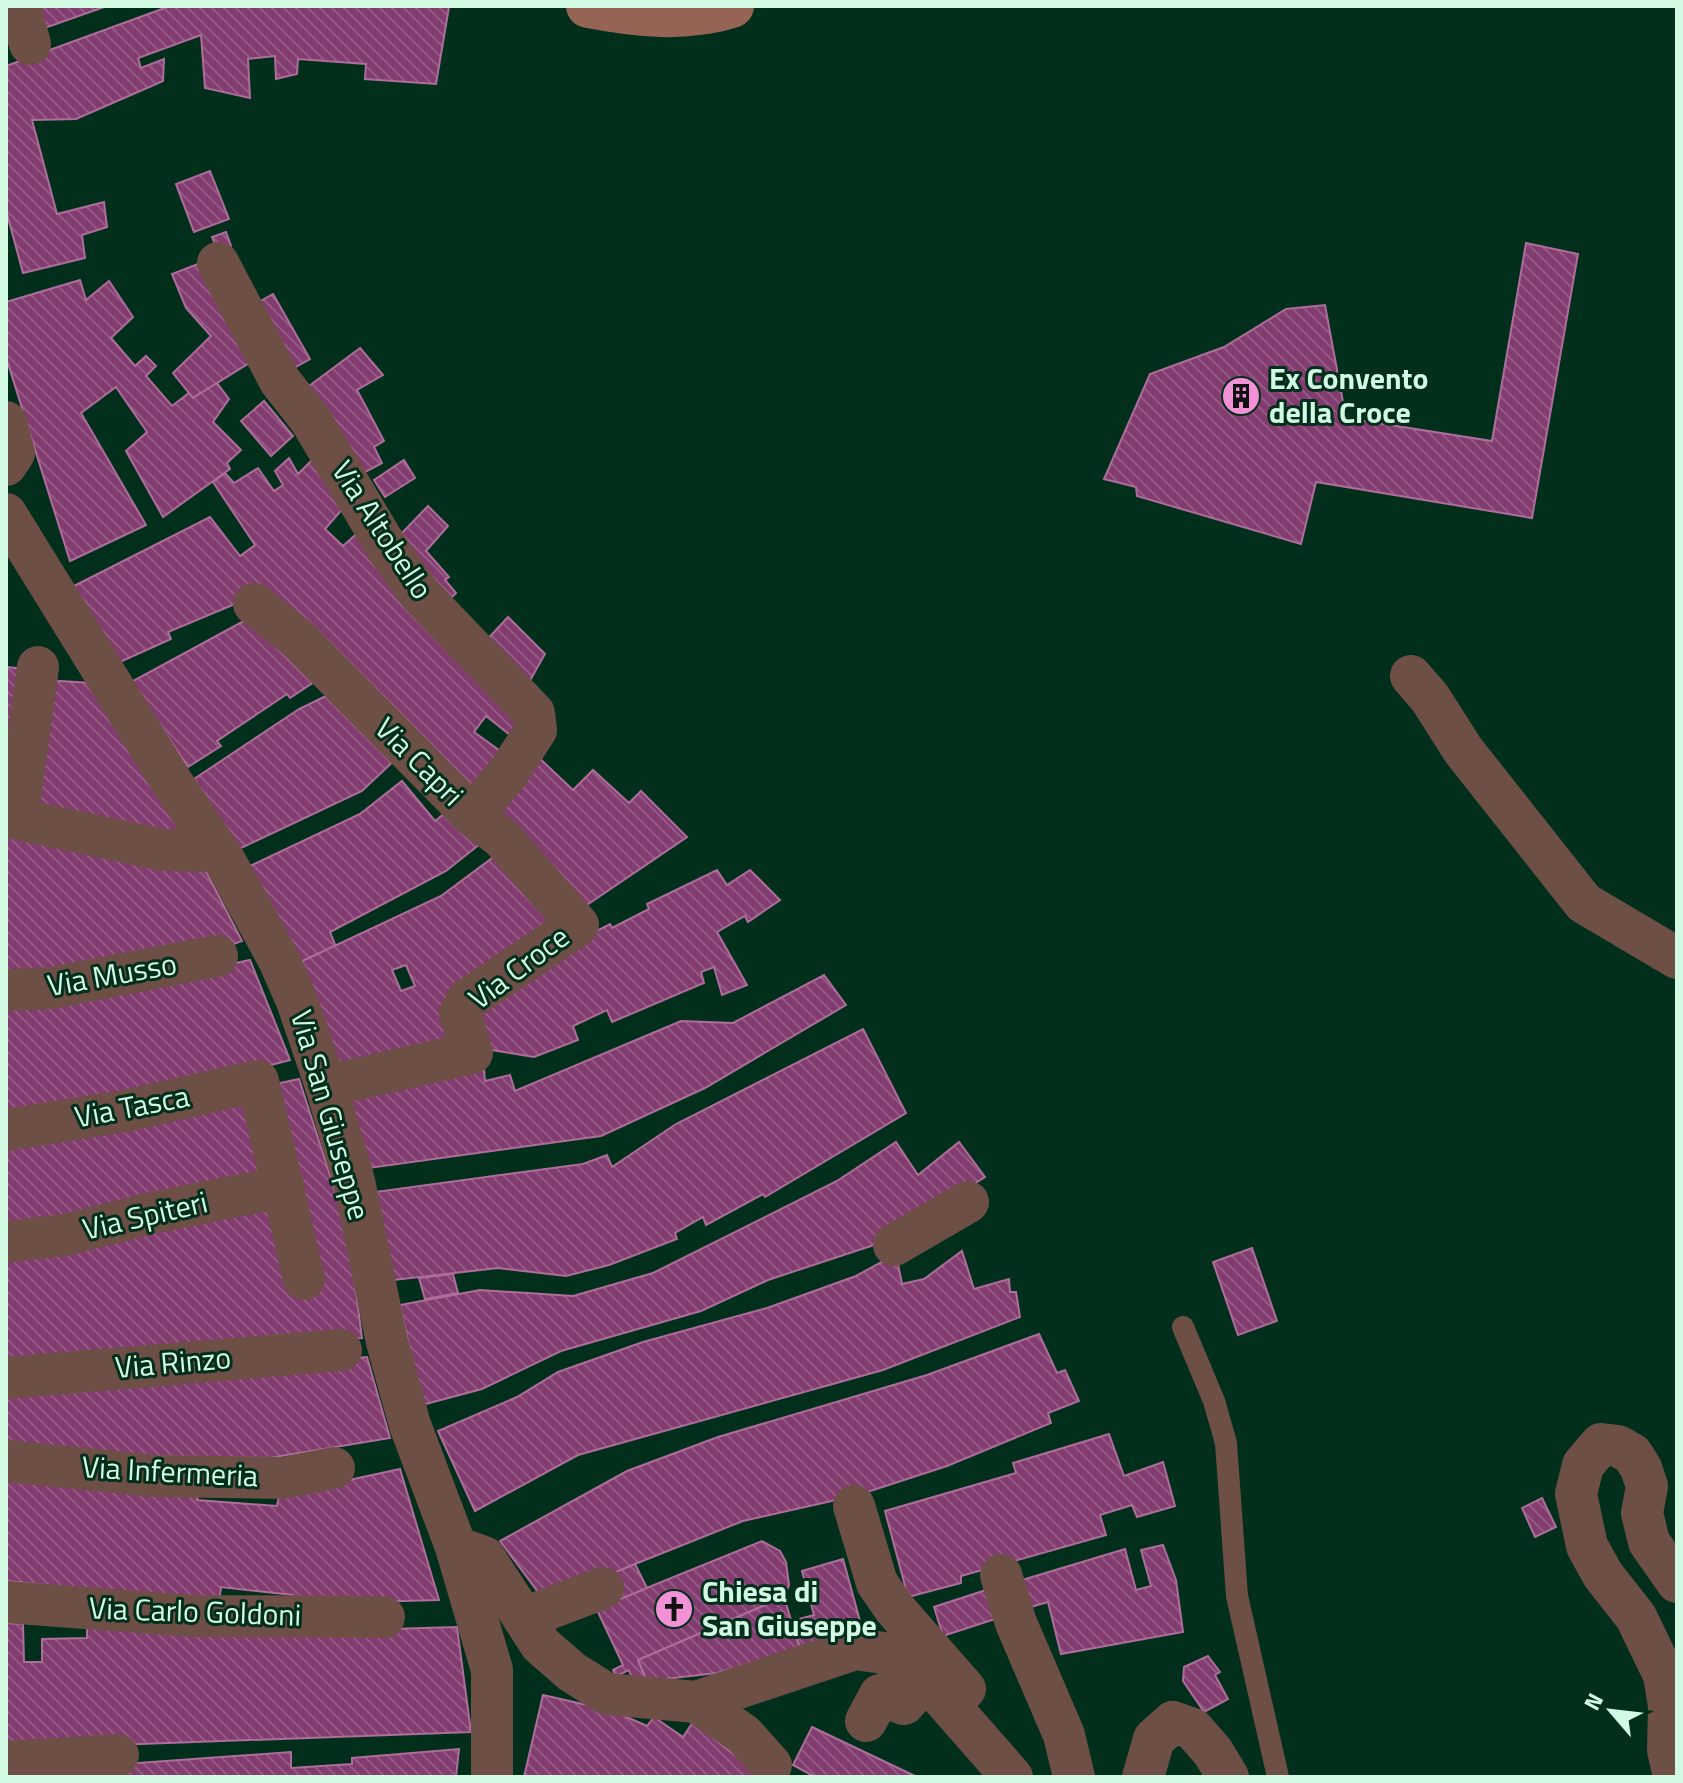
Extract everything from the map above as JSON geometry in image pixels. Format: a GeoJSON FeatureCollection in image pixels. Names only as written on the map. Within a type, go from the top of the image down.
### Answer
{"type":"FeatureCollection","features":[{"type":"Feature","properties":{"kind":"street"},"geometry":{"type":"LineString","coordinates":[[588,6],[626,13],[672,15],[732,6]]}},
{"type":"Feature","properties":{"kind":"street","name":"Via Altobello"},"geometry":{"type":"LineString","coordinates":[[218,263],[280,381],[310,419],[387,548],[420,594],[534,713],[536,730],[508,773],[472,815]]}},
{"type":"Feature","properties":{"kind":"street"},"geometry":{"type":"LineString","coordinates":[[6,422],[14,453],[6,465]]}},
{"type":"Feature","properties":{"kind":"street","name":"Via San Giuseppe"},"geometry":{"type":"LineString","coordinates":[[6,514],[106,677],[287,957],[297,1001],[354,1181],[387,1342],[410,1425],[456,1547],[492,1670],[492,1777]]}},
{"type":"Feature","properties":{"kind":"street","name":"Via Capri"},"geometry":{"type":"LineString","coordinates":[[254,604],[298,639],[472,815],[502,838],[578,925]]}},
{"type":"Feature","properties":{"kind":"street"},"geometry":{"type":"LineString","coordinates":[[106,677],[22,663],[17,819],[163,850],[217,851]]}},
{"type":"Feature","properties":{"kind":"street"},"geometry":{"type":"LineString","coordinates":[[1411,676],[1430,698],[1463,750],[1584,903],[1677,958]]}},
{"type":"Feature","properties":{"kind":"street","name":"Via Croce"},"geometry":{"type":"LineString","coordinates":[[326,1086],[472,1053],[460,1014],[467,1000],[578,925]]}},
{"type":"Feature","properties":{"kind":"street","name":"Via Musso"},"geometry":{"type":"LineString","coordinates":[[6,990],[51,988],[217,956]]}},
{"type":"Feature","properties":{"kind":"street","name":"Via Tasca"},"geometry":{"type":"LineString","coordinates":[[6,1130],[125,1111],[258,1081],[284,1187]]}},
{"type":"Feature","properties":{"kind":"street"},"geometry":{"type":"LineString","coordinates":[[284,1187],[304,1279]]}},
{"type":"Feature","properties":{"kind":"street","name":"Via Spiteri"},"geometry":{"type":"LineString","coordinates":[[6,1242],[64,1235],[156,1212],[284,1187]]}},
{"type":"Feature","properties":{"kind":"street"},"geometry":{"type":"LineString","coordinates":[[894,1245],[968,1202]]}},
{"type":"Feature","properties":{"kind":"street","name":"Via Rinzo"},"geometry":{"type":"LineString","coordinates":[[6,1378],[341,1350]]}},
{"type":"Feature","properties":{"kind":"street"},"geometry":{"type":"LineString","coordinates":[[1674,1777],[1668,1750],[1669,1706],[1664,1675],[1636,1617],[1603,1575],[1587,1546],[1584,1533],[1576,1494],[1583,1465],[1601,1444],[1618,1446],[1632,1454],[1641,1468],[1647,1486],[1642,1513],[1649,1542],[1677,1582]]}},
{"type":"Feature","properties":{"kind":"street","name":"Via Infermeria"},"geometry":{"type":"LineString","coordinates":[[6,1461],[155,1476],[283,1478],[334,1468]]}},
{"type":"Feature","properties":{"kind":"street"},"geometry":{"type":"LineString","coordinates":[[854,1506],[877,1583],[895,1609],[932,1649],[1037,1777]]}},
{"type":"Feature","properties":{"kind":"street"},"geometry":{"type":"LineString","coordinates":[[456,1547],[484,1557],[541,1645],[572,1672],[607,1694],[696,1702],[855,1649],[884,1653],[926,1679],[1012,1777]]}},
{"type":"Feature","properties":{"kind":"street"},"geometry":{"type":"LineString","coordinates":[[1001,1575],[1016,1623],[1064,1735],[1074,1777]]}},
{"type":"Feature","properties":{"kind":"street"},"geometry":{"type":"LineString","coordinates":[[524,1618],[603,1588]]}},
{"type":"Feature","properties":{"kind":"street","name":"Via Carlo Goldoni"},"geometry":{"type":"LineString","coordinates":[[6,1602],[192,1616],[384,1617]]}},
{"type":"Feature","properties":{"kind":"street"},"geometry":{"type":"LineString","coordinates":[[866,1721],[880,1695],[904,1704],[926,1679]]}},
{"type":"Feature","properties":{"kind":"street"},"geometry":{"type":"LineString","coordinates":[[696,1702],[743,1734],[771,1765]]}},
{"type":"Feature","properties":{"kind":"street"},"geometry":{"type":"LineString","coordinates":[[1143,1777],[1154,1739],[1173,1722],[1193,1729],[1213,1752],[1228,1777]]}},
{"type":"Feature","properties":{"kind":"street"},"geometry":{"type":"LineString","coordinates":[[6,1762],[118,1755]]}},
{"type":"Feature","properties":{"kind":"lane"},"geometry":{"type":"LineString","coordinates":[[1183,1327],[1214,1401],[1226,1443],[1237,1596],[1278,1777]]}},
{"type":"Feature","properties":{"kind":"building"},"geometry":{"type":"Polygon","coordinates":[[[31,6],[107,6],[39,30],[31,6]]]}},
{"type":"Feature","properties":{"kind":"building"},"geometry":{"type":"Polygon","coordinates":[[[170,6],[449,7],[436,84],[365,79],[366,64],[298,59],[297,74],[276,79],[275,56],[248,59],[250,98],[205,88],[201,35],[138,58],[141,68],[164,59],[163,81],[76,119],[32,120],[57,214],[104,202],[107,227],[82,235],[85,258],[23,273],[6,210],[6,66],[170,6]]]}},
{"type":"Feature","properties":{"kind":"building"},"geometry":{"type":"Polygon","coordinates":[[[210,171],[229,219],[194,232],[176,184],[210,171]]]}},
{"type":"Feature","properties":{"kind":"building"},"geometry":{"type":"Polygon","coordinates":[[[226,232],[231,246],[218,251],[212,237],[226,232]]]}},
{"type":"Feature","properties":{"kind":"building","name":"Ex Convento della Croce"},"geometry":{"type":"Polygon","coordinates":[[[1526,243],[1578,254],[1532,518],[1316,482],[1301,544],[1137,496],[1136,487],[1104,479],[1150,374],[1224,347],[1286,309],[1325,305],[1346,418],[1492,441],[1526,243]]]}},
{"type":"Feature","properties":{"kind":"building"},"geometry":{"type":"Polygon","coordinates":[[[208,260],[254,360],[193,398],[173,373],[211,336],[186,308],[172,274],[208,260]]]}},
{"type":"Feature","properties":{"kind":"building"},"geometry":{"type":"Polygon","coordinates":[[[80,280],[86,300],[109,281],[133,317],[111,338],[135,366],[146,356],[156,366],[146,376],[172,406],[189,393],[193,398],[217,383],[229,399],[213,422],[241,450],[227,463],[230,469],[163,517],[126,451],[147,432],[116,387],[81,413],[146,525],[70,561],[6,357],[6,302],[80,280]]]}},
{"type":"Feature","properties":{"kind":"building"},"geometry":{"type":"Polygon","coordinates":[[[273,294],[310,359],[285,373],[248,308],[273,294]]]}},
{"type":"Feature","properties":{"kind":"building"},"geometry":{"type":"Polygon","coordinates":[[[360,348],[383,375],[357,390],[384,441],[374,447],[382,463],[358,476],[309,386],[360,348]]]}},
{"type":"Feature","properties":{"kind":"building"},"geometry":{"type":"Polygon","coordinates":[[[264,401],[293,436],[271,456],[241,421],[264,401]]]}},
{"type":"Feature","properties":{"kind":"building"},"geometry":{"type":"Polygon","coordinates":[[[289,458],[298,474],[314,458],[351,499],[325,529],[343,546],[362,529],[531,723],[519,742],[486,716],[474,732],[510,758],[473,807],[254,596],[168,632],[171,639],[120,662],[72,587],[210,517],[240,556],[255,545],[213,482],[225,473],[234,483],[258,468],[274,491],[283,485],[275,471],[289,458]]]}},
{"type":"Feature","properties":{"kind":"building"},"geometry":{"type":"Polygon","coordinates":[[[404,460],[415,478],[385,497],[374,480],[404,460]]]}},
{"type":"Feature","properties":{"kind":"building"},"geometry":{"type":"Polygon","coordinates":[[[428,506],[448,526],[426,551],[449,577],[445,580],[456,593],[445,605],[396,539],[428,506]]]}},
{"type":"Feature","properties":{"kind":"building"},"geometry":{"type":"Polygon","coordinates":[[[253,616],[320,678],[290,698],[287,694],[217,741],[221,746],[188,767],[131,682],[253,616]]]}},
{"type":"Feature","properties":{"kind":"building"},"geometry":{"type":"Polygon","coordinates":[[[508,617],[545,654],[527,686],[483,644],[508,617]]]}},
{"type":"Feature","properties":{"kind":"building"},"geometry":{"type":"Polygon","coordinates":[[[7,667],[33,670],[10,826],[199,858],[242,941],[212,952],[6,974],[7,667]]]}},
{"type":"Feature","properties":{"kind":"building"},"geometry":{"type":"Polygon","coordinates":[[[44,680],[92,683],[190,843],[27,815],[44,680]]]}},
{"type":"Feature","properties":{"kind":"building"},"geometry":{"type":"Polygon","coordinates":[[[334,692],[399,756],[362,791],[239,849],[194,779],[299,709],[334,692]]]}},
{"type":"Feature","properties":{"kind":"building"},"geometry":{"type":"Polygon","coordinates":[[[535,754],[573,790],[593,770],[629,803],[641,791],[687,837],[581,909],[490,815],[535,754]]]}},
{"type":"Feature","properties":{"kind":"building"},"geometry":{"type":"Polygon","coordinates":[[[402,781],[435,821],[451,808],[485,840],[446,871],[330,932],[336,947],[298,963],[248,867],[360,814],[402,781]]]}},
{"type":"Feature","properties":{"kind":"building"},"geometry":{"type":"Polygon","coordinates":[[[503,850],[561,922],[447,1004],[460,1050],[340,1071],[298,963],[441,896],[503,850]],[[406,965],[392,970],[401,991],[415,986],[406,965]]]}},
{"type":"Feature","properties":{"kind":"building"},"geometry":{"type":"Polygon","coordinates":[[[717,870],[727,885],[750,870],[780,900],[748,922],[745,916],[717,932],[747,985],[722,995],[714,967],[701,972],[704,983],[612,1022],[607,1010],[573,1026],[578,1040],[534,1057],[492,1050],[475,1011],[546,957],[610,924],[612,928],[649,909],[647,904],[717,870]]]}},
{"type":"Feature","properties":{"kind":"building"},"geometry":{"type":"Polygon","coordinates":[[[250,960],[290,1060],[199,1084],[6,1120],[6,1003],[128,986],[250,960]]]}},
{"type":"Feature","properties":{"kind":"building"},"geometry":{"type":"Polygon","coordinates":[[[824,975],[846,1005],[705,1088],[601,1136],[369,1168],[347,1093],[484,1069],[485,1081],[510,1075],[515,1091],[681,1021],[733,1023],[824,975]]]}},
{"type":"Feature","properties":{"kind":"building"},"geometry":{"type":"Polygon","coordinates":[[[863,1029],[906,1113],[765,1197],[763,1194],[706,1225],[703,1217],[675,1233],[677,1239],[609,1265],[566,1276],[498,1268],[394,1280],[375,1192],[583,1164],[607,1155],[612,1167],[676,1124],[863,1029]]]}},
{"type":"Feature","properties":{"kind":"building"},"geometry":{"type":"Polygon","coordinates":[[[299,1079],[348,1231],[362,1338],[6,1366],[6,1259],[280,1200],[266,1086],[299,1079]]]}},
{"type":"Feature","properties":{"kind":"building"},"geometry":{"type":"Polygon","coordinates":[[[251,1093],[272,1175],[6,1233],[6,1136],[251,1093]]]}},
{"type":"Feature","properties":{"kind":"building"},"geometry":{"type":"Polygon","coordinates":[[[896,1142],[918,1175],[959,1142],[985,1177],[883,1242],[768,1280],[701,1311],[561,1351],[482,1389],[422,1405],[400,1305],[480,1290],[573,1296],[653,1273],[837,1181],[896,1142]]]}},
{"type":"Feature","properties":{"kind":"building"},"geometry":{"type":"Polygon","coordinates":[[[1252,1248],[1277,1321],[1238,1335],[1213,1262],[1252,1248]]]}},
{"type":"Feature","properties":{"kind":"building"},"geometry":{"type":"Polygon","coordinates":[[[962,1251],[974,1289],[1009,1279],[1010,1292],[1016,1292],[1020,1317],[883,1370],[578,1455],[475,1511],[438,1431],[517,1397],[558,1372],[643,1342],[767,1308],[856,1276],[896,1254],[902,1284],[924,1279],[962,1251]]]}},
{"type":"Feature","properties":{"kind":"building"},"geometry":{"type":"Polygon","coordinates":[[[453,1274],[458,1293],[425,1299],[419,1278],[453,1274]]]}},
{"type":"Feature","properties":{"kind":"building"},"geometry":{"type":"Polygon","coordinates":[[[1039,1334],[1057,1373],[1065,1370],[1079,1401],[1048,1413],[1051,1423],[947,1466],[858,1495],[743,1521],[635,1564],[547,1604],[500,1541],[627,1471],[718,1437],[927,1375],[1039,1334]]]}},
{"type":"Feature","properties":{"kind":"building"},"geometry":{"type":"Polygon","coordinates":[[[367,1357],[390,1438],[269,1458],[6,1454],[6,1385],[367,1357]]]}},
{"type":"Feature","properties":{"kind":"building"},"geometry":{"type":"Polygon","coordinates":[[[1109,1434],[1124,1476],[1163,1462],[1175,1506],[1137,1517],[1132,1505],[1100,1515],[1106,1535],[961,1576],[961,1583],[908,1597],[885,1511],[1016,1473],[1013,1463],[1109,1434]]]}},
{"type":"Feature","properties":{"kind":"building"},"geometry":{"type":"Polygon","coordinates":[[[6,1467],[199,1493],[197,1500],[277,1506],[279,1495],[400,1469],[439,1600],[293,1604],[293,1595],[221,1587],[219,1602],[6,1581],[6,1467]]]}},
{"type":"Feature","properties":{"kind":"building"},"geometry":{"type":"Polygon","coordinates":[[[1542,1498],[1556,1527],[1535,1537],[1522,1508],[1542,1498]]]}},
{"type":"Feature","properties":{"kind":"building","name":"Chiesa di San Giuseppe"},"geometry":{"type":"Polygon","coordinates":[[[762,1541],[780,1551],[786,1562],[789,1585],[784,1597],[638,1660],[645,1677],[633,1681],[629,1670],[616,1676],[613,1670],[623,1665],[598,1612],[602,1606],[762,1541]]]}},
{"type":"Feature","properties":{"kind":"building"},"geometry":{"type":"Polygon","coordinates":[[[1163,1545],[1176,1580],[1183,1632],[1061,1654],[1048,1602],[1027,1608],[1019,1581],[1125,1549],[1136,1590],[1151,1586],[1141,1550],[1163,1545]]]}},
{"type":"Feature","properties":{"kind":"building"},"geometry":{"type":"Polygon","coordinates":[[[843,1559],[863,1632],[800,1649],[792,1621],[814,1615],[802,1571],[843,1559]]]}},
{"type":"Feature","properties":{"kind":"building"},"geometry":{"type":"Polygon","coordinates":[[[635,1564],[647,1588],[609,1604],[599,1579],[635,1564]]]}},
{"type":"Feature","properties":{"kind":"building"},"geometry":{"type":"Polygon","coordinates":[[[995,1587],[1004,1616],[943,1636],[934,1607],[995,1587]]]}},
{"type":"Feature","properties":{"kind":"building"},"geometry":{"type":"Polygon","coordinates":[[[784,1597],[800,1649],[717,1673],[647,1681],[638,1660],[784,1597]]]}},
{"type":"Feature","properties":{"kind":"building"},"geometry":{"type":"Polygon","coordinates":[[[6,1623],[23,1624],[24,1662],[42,1662],[42,1639],[87,1638],[87,1625],[189,1635],[457,1627],[471,1732],[6,1749],[6,1623]]]}},
{"type":"Feature","properties":{"kind":"building"},"geometry":{"type":"Polygon","coordinates":[[[1208,1656],[1220,1672],[1215,1675],[1228,1699],[1204,1712],[1183,1681],[1184,1667],[1208,1656]]]}},
{"type":"Feature","properties":{"kind":"building"},"geometry":{"type":"Polygon","coordinates":[[[543,1695],[613,1711],[647,1726],[654,1717],[683,1737],[693,1722],[762,1777],[524,1777],[543,1695]]]}},
{"type":"Feature","properties":{"kind":"building"},"geometry":{"type":"Polygon","coordinates":[[[812,1727],[917,1777],[815,1777],[793,1765],[812,1727]]]}},
{"type":"Feature","properties":{"kind":"building"},"geometry":{"type":"Polygon","coordinates":[[[459,1749],[456,1777],[6,1777],[124,1764],[291,1752],[291,1768],[352,1764],[352,1758],[459,1749]]]}},
{"type":"Feature","properties":{"kind":"place","name":"Ex Convento della Croce"},"geometry":{"type":"Point","coordinates":[1241,396]}},
{"type":"Feature","properties":{"kind":"place","name":"Chiesa di San Giuseppe"},"geometry":{"type":"Point","coordinates":[674,1609]}}]}
